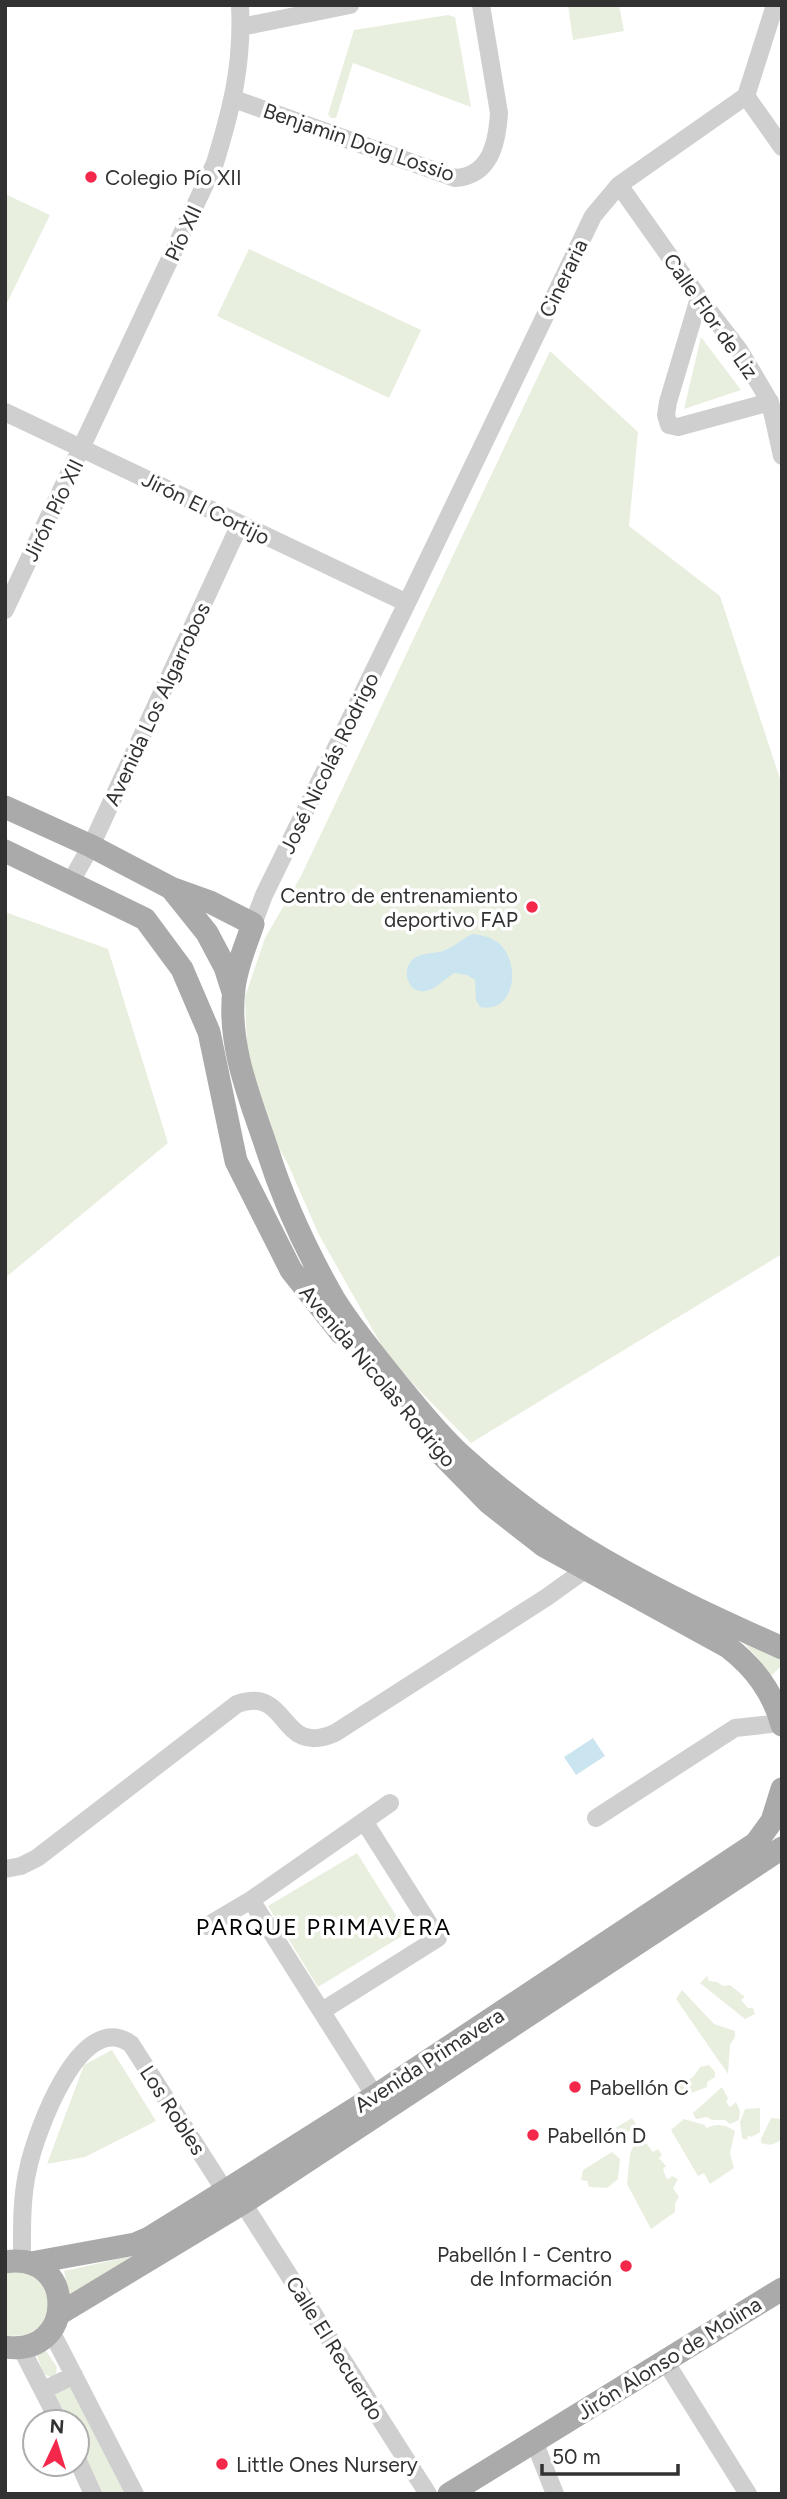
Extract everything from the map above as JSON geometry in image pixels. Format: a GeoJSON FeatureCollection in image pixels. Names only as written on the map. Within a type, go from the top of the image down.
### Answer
{"type":"FeatureCollection","features":[{"type":"Feature","properties":{"kind":"main road"},"geometry":{"type":"LineString","coordinates":[[5,807],[91,846],[171,888],[210,902],[253,923]]}},
{"type":"Feature","properties":{"kind":"main road","name":"Avenida Nicolàs Rodrigo"},"geometry":{"type":"LineString","coordinates":[[5,851],[145,919],[182,969],[209,1032],[236,1161],[291,1270],[421,1433],[489,1503],[544,1546],[728,1647],[777,1684]]}},
{"type":"Feature","properties":{"kind":"main road"},"geometry":{"type":"LineString","coordinates":[[171,888],[207,933],[225,967],[233,992]]}},
{"type":"Feature","properties":{"kind":"main road","name":"Avenida Nicolàs Rodrigo"},"geometry":{"type":"LineString","coordinates":[[253,923],[233,992],[242,1077],[285,1197],[334,1299],[369,1349],[432,1425],[463,1457],[511,1496],[604,1560],[697,1611],[782,1648]]}},
{"type":"Feature","properties":{"kind":"main road"},"geometry":{"type":"LineString","coordinates":[[777,1684],[782,1724]]}},
{"type":"Feature","properties":{"kind":"main road","name":"Avenida Primavera"},"geometry":{"type":"LineString","coordinates":[[9,2347],[35,2344],[55,2322],[376,2096],[756,1843],[772,1821],[782,1789]]}},
{"type":"Feature","properties":{"kind":"main road","name":"Avenida Primavera"},"geometry":{"type":"LineString","coordinates":[[19,2262],[135,2244],[234,2197],[782,1848]]}},
{"type":"Feature","properties":{"kind":"main road"},"geometry":{"type":"LineString","coordinates":[[19,2262],[48,2274],[56,2286],[60,2300],[55,2322]]}},
{"type":"Feature","properties":{"kind":"main road","name":"Jirón Alonso de Molina"},"geometry":{"type":"LineString","coordinates":[[449,2494],[782,2289]]}},
{"type":"Feature","properties":{"kind":"street","name":"Pío XII"},"geometry":{"type":"LineString","coordinates":[[83,448],[215,163],[234,99],[241,27],[240,5]]}},
{"type":"Feature","properties":{"kind":"street"},"geometry":{"type":"LineString","coordinates":[[241,27],[350,5]]}},
{"type":"Feature","properties":{"kind":"street","name":"Benjamin Doig Lossio"},"geometry":{"type":"LineString","coordinates":[[234,99],[455,178],[468,177],[480,171],[490,156],[499,113],[481,5]]}},
{"type":"Feature","properties":{"kind":"street"},"geometry":{"type":"LineString","coordinates":[[775,5],[746,96],[782,147]]}},
{"type":"Feature","properties":{"kind":"street","name":"Cineraria"},"geometry":{"type":"LineString","coordinates":[[407,603],[593,216],[619,185],[746,96]]}},
{"type":"Feature","properties":{"kind":"street","name":"Calle Flor de Liz"},"geometry":{"type":"LineString","coordinates":[[619,185],[739,350],[770,402],[782,456]]}},
{"type":"Feature","properties":{"kind":"street"},"geometry":{"type":"LineString","coordinates":[[699,298],[668,402],[666,415],[669,425],[678,427],[770,402]]}},
{"type":"Feature","properties":{"kind":"street","name":"Jirón El Cortijo"},"geometry":{"type":"LineString","coordinates":[[5,412],[407,603]]}},
{"type":"Feature","properties":{"kind":"street","name":"Jirón Pío XII"},"geometry":{"type":"LineString","coordinates":[[5,610],[83,448]]}},
{"type":"Feature","properties":{"kind":"street","name":"Avenida Los Algarrobos"},"geometry":{"type":"LineString","coordinates":[[70,883],[91,846],[240,524]]}},
{"type":"Feature","properties":{"kind":"street","name":"José Nicolás Rodrigo"},"geometry":{"type":"LineString","coordinates":[[253,923],[264,895],[407,603]]}},
{"type":"Feature","properties":{"kind":"street"},"geometry":{"type":"LineString","coordinates":[[5,1869],[21,1866],[37,1858],[237,1704],[249,1700],[273,1706],[296,1733],[307,1739],[321,1739],[335,1733],[485,1637],[586,1569]]}},
{"type":"Feature","properties":{"kind":"street"},"geometry":{"type":"LineString","coordinates":[[596,1818],[735,1728],[782,1724]]}},
{"type":"Feature","properties":{"kind":"street"},"geometry":{"type":"LineString","coordinates":[[207,1926],[251,1900],[390,1803]]}},
{"type":"Feature","properties":{"kind":"street"},"geometry":{"type":"LineString","coordinates":[[322,2011],[438,1938],[364,1821]]}},
{"type":"Feature","properties":{"kind":"street"},"geometry":{"type":"LineString","coordinates":[[251,1900],[376,2096]]}},
{"type":"Feature","properties":{"kind":"street","name":"Los Robles"},"geometry":{"type":"LineString","coordinates":[[19,2262],[27,2169],[41,2127],[62,2079],[72,2064],[97,2042],[115,2038],[124,2039],[131,2044],[234,2197]]}},
{"type":"Feature","properties":{"kind":"street","name":"Calle El Recuerdo"},"geometry":{"type":"LineString","coordinates":[[234,2197],[428,2494]]}},
{"type":"Feature","properties":{"kind":"street"},"geometry":{"type":"LineString","coordinates":[[55,2322],[74,2375],[135,2494]]}},
{"type":"Feature","properties":{"kind":"street"},"geometry":{"type":"LineString","coordinates":[[9,2347],[44,2390],[52,2408]]}},
{"type":"Feature","properties":{"kind":"street"},"geometry":{"type":"LineString","coordinates":[[664,2361],[748,2494]]}},
{"type":"Feature","properties":{"kind":"street"},"geometry":{"type":"LineString","coordinates":[[44,2390],[74,2375]]}},
{"type":"Feature","properties":{"kind":"street"},"geometry":{"type":"LineString","coordinates":[[534,2441],[555,2494]]}},
{"type":"Feature","properties":{"kind":"street"},"geometry":{"type":"LineString","coordinates":[[86,2478],[93,2494]]}},
{"type":"Feature","properties":{"kind":"green space"},"geometry":{"type":"Polygon","coordinates":[[[568,5],[619,5],[624,31],[573,40],[568,5]]]}},
{"type":"Feature","properties":{"kind":"green space"},"geometry":{"type":"Polygon","coordinates":[[[448,15],[455,17],[471,107],[353,63],[336,118],[331,118],[328,114],[354,30],[448,15]]]}},
{"type":"Feature","properties":{"kind":"green space"},"geometry":{"type":"Polygon","coordinates":[[[5,194],[50,215],[5,307],[5,194]]]}},
{"type":"Feature","properties":{"kind":"green space"},"geometry":{"type":"Polygon","coordinates":[[[249,249],[421,330],[389,398],[217,316],[249,249]]]}},
{"type":"Feature","properties":{"kind":"green space"},"geometry":{"type":"Polygon","coordinates":[[[701,337],[741,390],[684,409],[701,337]]]}},
{"type":"Feature","properties":{"kind":"green space","name":"Centro de entrenamiento deportivo FAP"},"geometry":{"type":"Polygon","coordinates":[[[550,351],[638,432],[629,526],[720,596],[782,785],[782,1254],[471,1443],[384,1350],[318,1233],[288,1164],[260,1116],[248,1074],[245,997],[265,938],[301,876],[550,351]]]}},
{"type":"Feature","properties":{"kind":"green space"},"geometry":{"type":"Polygon","coordinates":[[[5,912],[108,949],[168,1143],[5,1278],[5,912]]]}},
{"type":"Feature","properties":{"kind":"green space"},"geometry":{"type":"Polygon","coordinates":[[[740,1639],[782,1656],[782,1665],[770,1677],[758,1658],[740,1639]]]}},
{"type":"Feature","properties":{"kind":"green space"},"geometry":{"type":"Polygon","coordinates":[[[357,1853],[407,1933],[318,1987],[268,1906],[357,1853]]]}},
{"type":"Feature","properties":{"kind":"green space"},"geometry":{"type":"Polygon","coordinates":[[[707,1976],[709,1981],[723,1986],[730,1985],[745,1997],[741,2000],[748,2008],[753,2008],[755,2014],[745,2019],[700,1983],[707,1976]]]}},
{"type":"Feature","properties":{"kind":"green space"},"geometry":{"type":"Polygon","coordinates":[[[682,1990],[714,2024],[735,2031],[730,2045],[728,2074],[676,1999],[682,1990]]]}},
{"type":"Feature","properties":{"kind":"green space"},"geometry":{"type":"Polygon","coordinates":[[[112,2050],[156,2121],[85,2157],[47,2164],[84,2065],[112,2050]]]}},
{"type":"Feature","properties":{"kind":"green space"},"geometry":{"type":"Polygon","coordinates":[[[709,2065],[715,2072],[715,2077],[707,2082],[707,2087],[689,2094],[680,2090],[680,2081],[690,2079],[700,2067],[709,2065]]]}},
{"type":"Feature","properties":{"kind":"green space"},"geometry":{"type":"Polygon","coordinates":[[[722,2087],[730,2107],[736,2102],[740,2111],[739,2120],[730,2124],[725,2120],[712,2120],[707,2117],[696,2119],[693,2113],[722,2087]]]}},
{"type":"Feature","properties":{"kind":"green space"},"geometry":{"type":"Polygon","coordinates":[[[760,2108],[760,2132],[752,2137],[748,2136],[747,2140],[742,2138],[740,2122],[745,2109],[760,2108]]]}},
{"type":"Feature","properties":{"kind":"green space"},"geometry":{"type":"Polygon","coordinates":[[[632,2118],[637,2126],[610,2143],[606,2134],[632,2118]]]}},
{"type":"Feature","properties":{"kind":"green space"},"geometry":{"type":"Polygon","coordinates":[[[771,2118],[782,2119],[782,2139],[772,2144],[761,2143],[761,2139],[771,2118]]]}},
{"type":"Feature","properties":{"kind":"green space"},"geometry":{"type":"Polygon","coordinates":[[[684,2119],[705,2125],[706,2128],[721,2125],[735,2131],[730,2153],[734,2168],[710,2184],[704,2173],[698,2176],[671,2130],[684,2119]]]}},
{"type":"Feature","properties":{"kind":"green space"},"geometry":{"type":"Polygon","coordinates":[[[643,2139],[653,2152],[658,2149],[662,2155],[659,2158],[666,2166],[663,2169],[666,2178],[672,2176],[678,2179],[673,2188],[679,2197],[675,2203],[675,2212],[651,2229],[627,2184],[630,2154],[634,2145],[643,2139]]]}},
{"type":"Feature","properties":{"kind":"green space"},"geometry":{"type":"Polygon","coordinates":[[[612,2152],[620,2159],[618,2179],[607,2188],[589,2187],[587,2181],[581,2180],[583,2170],[612,2152]]]}},
{"type":"Feature","properties":{"kind":"green space"},"geometry":{"type":"Polygon","coordinates":[[[173,2234],[69,2297],[64,2271],[132,2256],[173,2234]]]}},
{"type":"Feature","properties":{"kind":"green space"},"geometry":{"type":"Polygon","coordinates":[[[25,2270],[42,2284],[50,2303],[43,2325],[30,2335],[8,2336],[5,2335],[5,2273],[25,2270]]]}},
{"type":"Feature","properties":{"kind":"green space"},"geometry":{"type":"Polygon","coordinates":[[[44,2348],[57,2367],[56,2374],[51,2377],[44,2374],[36,2354],[44,2348]]]}},
{"type":"Feature","properties":{"kind":"green space"},"geometry":{"type":"Polygon","coordinates":[[[72,2385],[83,2408],[58,2408],[50,2392],[72,2385]]]}},
{"type":"Feature","properties":{"kind":"green space"},"geometry":{"type":"Polygon","coordinates":[[[91,2423],[126,2494],[100,2494],[91,2475],[91,2423]]]}},
{"type":"Feature","properties":{"kind":"water"},"geometry":{"type":"Polygon","coordinates":[[[472,934],[494,940],[509,958],[512,982],[509,993],[502,1002],[493,1007],[480,1007],[476,1000],[475,980],[467,975],[454,973],[426,991],[411,986],[407,970],[415,957],[447,949],[472,934]]]}},
{"type":"Feature","properties":{"kind":"water"},"geometry":{"type":"Polygon","coordinates":[[[593,1738],[605,1756],[576,1775],[564,1757],[593,1738]]]}},
{"type":"Feature","properties":{"kind":"place","name":"Colegio Pío XII"},"geometry":{"type":"Point","coordinates":[91,177]}},
{"type":"Feature","properties":{"kind":"place","name":"Centro de entrenamiento deportivo FAP"},"geometry":{"type":"Point","coordinates":[532,907]}},
{"type":"Feature","properties":{"kind":"place","name":"Pabellón C"},"geometry":{"type":"Point","coordinates":[575,2087]}},
{"type":"Feature","properties":{"kind":"place","name":"Pabellón D"},"geometry":{"type":"Point","coordinates":[533,2135]}},
{"type":"Feature","properties":{"kind":"place","name":"Pabellón I - Centro de Información"},"geometry":{"type":"Point","coordinates":[626,2266]}},
{"type":"Feature","properties":{"kind":"place","name":"Little Ones Nursery"},"geometry":{"type":"Point","coordinates":[222,2464]}},
{"type":"Feature","properties":{"kind":"district","name":"PARQUE PRIMAVERA"},"geometry":{"type":"Point","coordinates":[324,1927]}}]}
